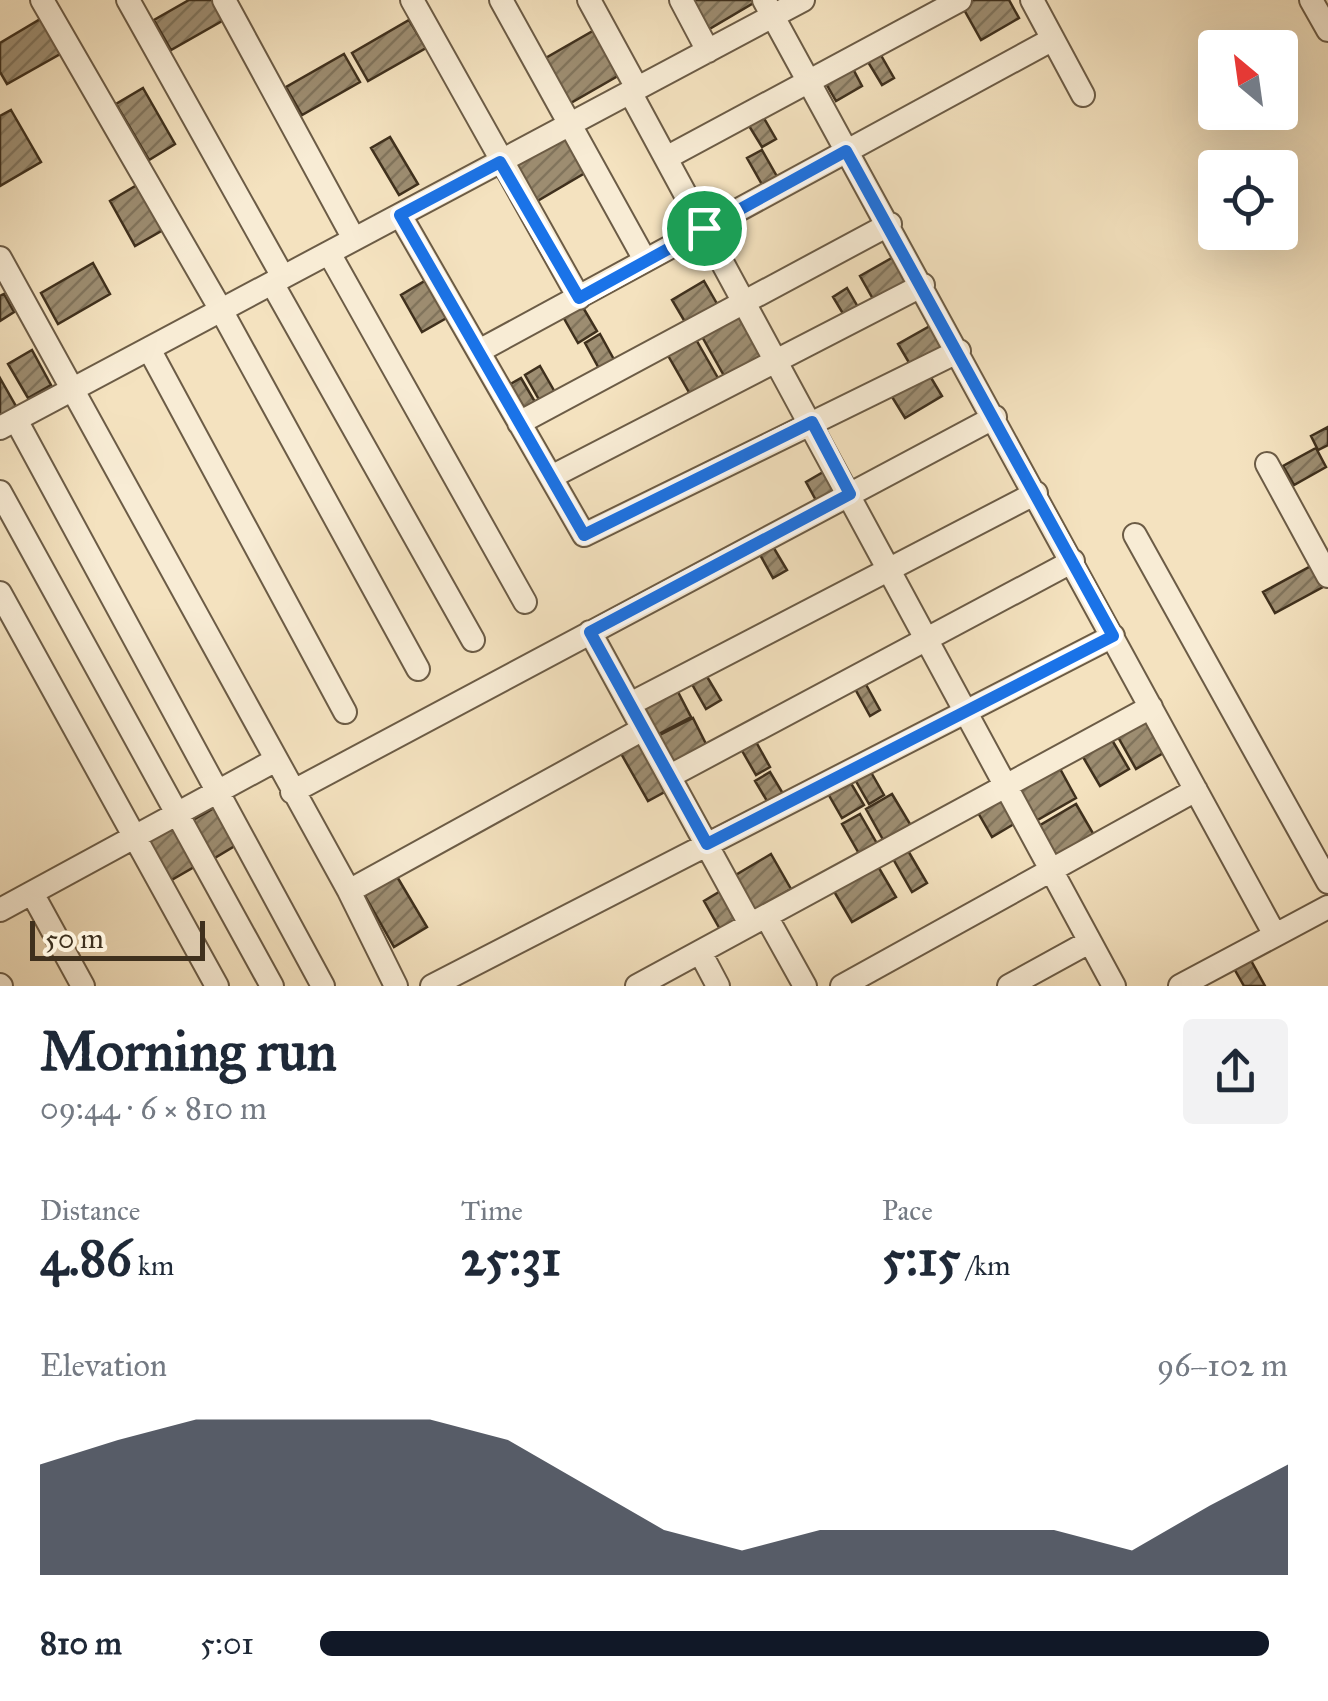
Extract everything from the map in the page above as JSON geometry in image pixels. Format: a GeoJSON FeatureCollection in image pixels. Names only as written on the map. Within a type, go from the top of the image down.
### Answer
{"type":"FeatureCollection","features":[{"type":"Feature","properties":{"kind":"street"},"geometry":{"type":"LineString","coordinates":[[42,0],[221,310],[418,668]]}},
{"type":"Feature","properties":{"kind":"street"},"geometry":{"type":"LineString","coordinates":[[128,0],[473,640]]}},
{"type":"Feature","properties":{"kind":"street"},"geometry":{"type":"LineString","coordinates":[[224,0],[354,239]]}},
{"type":"Feature","properties":{"kind":"street"},"geometry":{"type":"LineString","coordinates":[[412,0],[579,298]]}},
{"type":"Feature","properties":{"kind":"street"},"geometry":{"type":"LineString","coordinates":[[501,0],[645,260]]}},
{"type":"Feature","properties":{"kind":"street"},"geometry":{"type":"LineString","coordinates":[[589,0],[666,158],[1114,986]]}},
{"type":"Feature","properties":{"kind":"street"},"geometry":{"type":"LineString","coordinates":[[681,0],[708,51]]}},
{"type":"Feature","properties":{"kind":"street"},"geometry":{"type":"LineString","coordinates":[[323,986],[222,793],[8,424],[708,51],[768,8],[803,0]]}},
{"type":"Feature","properties":{"kind":"street"},"geometry":{"type":"LineString","coordinates":[[666,158],[960,0]]}},
{"type":"Feature","properties":{"kind":"street"},"geometry":{"type":"LineString","coordinates":[[1032,0],[1083,95]]}},
{"type":"Feature","properties":{"kind":"street"},"geometry":{"type":"LineString","coordinates":[[1312,0],[1328,30]]}},
{"type":"Feature","properties":{"kind":"street"},"geometry":{"type":"LineString","coordinates":[[768,8],[890,224],[1275,935]]}},
{"type":"Feature","properties":{"kind":"street"},"geometry":{"type":"LineString","coordinates":[[478,352],[1052,39]]}},
{"type":"Feature","properties":{"kind":"street"},"geometry":{"type":"LineString","coordinates":[[400,215],[584,535],[959,351]]}},
{"type":"Feature","properties":{"kind":"street"},"geometry":{"type":"LineString","coordinates":[[520,423],[890,224]]}},
{"type":"Feature","properties":{"kind":"street"},"geometry":{"type":"LineString","coordinates":[[329,253],[526,602]]}},
{"type":"Feature","properties":{"kind":"street"},"geometry":{"type":"LineString","coordinates":[[0,258],[68,389],[349,891],[396,986]]}},
{"type":"Feature","properties":{"kind":"street"},"geometry":{"type":"LineString","coordinates":[[550,477],[923,285]]}},
{"type":"Feature","properties":{"kind":"street"},"geometry":{"type":"LineString","coordinates":[[149,349],[345,712]]}},
{"type":"Feature","properties":{"kind":"street"},"geometry":{"type":"LineString","coordinates":[[292,792],[994,418]]}},
{"type":"Feature","properties":{"kind":"street"},"geometry":{"type":"LineString","coordinates":[[1267,464],[1328,576]]}},
{"type":"Feature","properties":{"kind":"street"},"geometry":{"type":"LineString","coordinates":[[0,492],[272,986]]}},
{"type":"Feature","properties":{"kind":"street"},"geometry":{"type":"LineString","coordinates":[[630,704],[1036,493]]}},
{"type":"Feature","properties":{"kind":"street"},"geometry":{"type":"LineString","coordinates":[[1135,535],[1328,882]]}},
{"type":"Feature","properties":{"kind":"street"},"geometry":{"type":"LineString","coordinates":[[670,776],[1072,561]]}},
{"type":"Feature","properties":{"kind":"street"},"geometry":{"type":"LineString","coordinates":[[0,594],[217,986]]}},
{"type":"Feature","properties":{"kind":"street"},"geometry":{"type":"LineString","coordinates":[[590,632],[707,844],[805,986]]}},
{"type":"Feature","properties":{"kind":"street"},"geometry":{"type":"LineString","coordinates":[[432,986],[1113,636]]}},
{"type":"Feature","properties":{"kind":"street"},"geometry":{"type":"LineString","coordinates":[[637,986],[1151,706]]}},
{"type":"Feature","properties":{"kind":"street"},"geometry":{"type":"LineString","coordinates":[[349,891],[644,729]]}},
{"type":"Feature","properties":{"kind":"street"},"geometry":{"type":"LineString","coordinates":[[2,904],[32,893],[222,793],[274,761]]}},
{"type":"Feature","properties":{"kind":"street"},"geometry":{"type":"LineString","coordinates":[[842,986],[1196,790]]}},
{"type":"Feature","properties":{"kind":"street"},"geometry":{"type":"LineString","coordinates":[[32,893],[83,986]]}},
{"type":"Feature","properties":{"kind":"street"},"geometry":{"type":"LineString","coordinates":[[1180,986],[1328,907]]}},
{"type":"Feature","properties":{"kind":"street"},"geometry":{"type":"LineString","coordinates":[[1009,986],[1089,942]]}},
{"type":"Feature","properties":{"kind":"street"},"geometry":{"type":"LineString","coordinates":[[700,952],[718,986]]}},
{"type":"Feature","properties":{"kind":"building"},"geometry":{"type":"Polygon","coordinates":[[[189,0],[219,0],[229,17],[171,50],[154,20],[189,0]]]}},
{"type":"Feature","properties":{"kind":"building"},"geometry":{"type":"Polygon","coordinates":[[[688,0],[756,0],[757,1],[706,31],[688,0]]]}},
{"type":"Feature","properties":{"kind":"building"},"geometry":{"type":"Polygon","coordinates":[[[973,0],[1009,0],[1019,18],[981,40],[962,6],[973,0]]]}},
{"type":"Feature","properties":{"kind":"building"},"geometry":{"type":"Polygon","coordinates":[[[42,18],[62,53],[7,84],[0,72],[0,43],[42,18]]]}},
{"type":"Feature","properties":{"kind":"building"},"geometry":{"type":"Polygon","coordinates":[[[409,20],[426,48],[368,81],[352,53],[409,20]]]}},
{"type":"Feature","properties":{"kind":"building"},"geometry":{"type":"Polygon","coordinates":[[[598,28],[623,73],[562,108],[537,63],[598,28]]]}},
{"type":"Feature","properties":{"kind":"building"},"geometry":{"type":"Polygon","coordinates":[[[878,50],[894,78],[882,85],[865,57],[878,50]]]}},
{"type":"Feature","properties":{"kind":"building"},"geometry":{"type":"Polygon","coordinates":[[[344,54],[360,82],[302,115],[286,87],[344,54]]]}},
{"type":"Feature","properties":{"kind":"building"},"geometry":{"type":"Polygon","coordinates":[[[851,65],[862,86],[836,101],[824,80],[851,65]]]}},
{"type":"Feature","properties":{"kind":"building"},"geometry":{"type":"Polygon","coordinates":[[[143,88],[175,144],[149,160],[116,104],[143,88]]]}},
{"type":"Feature","properties":{"kind":"building"},"geometry":{"type":"Polygon","coordinates":[[[11,110],[41,162],[0,186],[0,116],[11,110]]]}},
{"type":"Feature","properties":{"kind":"building"},"geometry":{"type":"Polygon","coordinates":[[[761,113],[776,139],[762,147],[746,121],[761,113]]]}},
{"type":"Feature","properties":{"kind":"building"},"geometry":{"type":"Polygon","coordinates":[[[567,129],[590,170],[534,203],[510,161],[567,129]]]}},
{"type":"Feature","properties":{"kind":"building"},"geometry":{"type":"Polygon","coordinates":[[[390,137],[418,184],[399,195],[371,148],[390,137]]]}},
{"type":"Feature","properties":{"kind":"building"},"geometry":{"type":"Polygon","coordinates":[[[762,150],[779,180],[764,188],[747,158],[762,150]]]}},
{"type":"Feature","properties":{"kind":"building"},"geometry":{"type":"Polygon","coordinates":[[[137,185],[163,230],[135,246],[110,201],[137,185]]]}},
{"type":"Feature","properties":{"kind":"building"},"geometry":{"type":"Polygon","coordinates":[[[897,255],[914,285],[877,306],[860,276],[897,255]]]}},
{"type":"Feature","properties":{"kind":"building"},"geometry":{"type":"Polygon","coordinates":[[[93,263],[110,294],[58,324],[41,293],[93,263]]]}},
{"type":"Feature","properties":{"kind":"building"},"geometry":{"type":"Polygon","coordinates":[[[428,279],[450,316],[422,332],[401,295],[428,279]]]}},
{"type":"Feature","properties":{"kind":"building"},"geometry":{"type":"Polygon","coordinates":[[[704,281],[720,309],[688,327],[672,300],[704,281]]]}},
{"type":"Feature","properties":{"kind":"building"},"geometry":{"type":"Polygon","coordinates":[[[847,288],[862,314],[848,322],[833,297],[847,288]]]}},
{"type":"Feature","properties":{"kind":"building"},"geometry":{"type":"Polygon","coordinates":[[[4,294],[14,312],[0,321],[0,296],[4,294]]]}},
{"type":"Feature","properties":{"kind":"building"},"geometry":{"type":"Polygon","coordinates":[[[581,304],[597,331],[578,343],[562,315],[581,304]]]}},
{"type":"Feature","properties":{"kind":"building"},"geometry":{"type":"Polygon","coordinates":[[[736,312],[763,360],[727,381],[700,333],[736,312]]]}},
{"type":"Feature","properties":{"kind":"building"},"geometry":{"type":"Polygon","coordinates":[[[930,326],[943,348],[911,366],[898,344],[930,326]]]}},
{"type":"Feature","properties":{"kind":"building"},"geometry":{"type":"Polygon","coordinates":[[[600,334],[617,365],[602,374],[585,343],[600,334]]]}},
{"type":"Feature","properties":{"kind":"building"},"geometry":{"type":"Polygon","coordinates":[[[694,336],[722,385],[694,401],[666,352],[694,336]]]}},
{"type":"Feature","properties":{"kind":"building"},"geometry":{"type":"Polygon","coordinates":[[[32,350],[51,385],[28,398],[8,364],[32,350]]]}},
{"type":"Feature","properties":{"kind":"building"},"geometry":{"type":"Polygon","coordinates":[[[540,366],[556,394],[541,403],[525,375],[540,366]]]}},
{"type":"Feature","properties":{"kind":"building"},"geometry":{"type":"Polygon","coordinates":[[[927,371],[942,396],[905,418],[889,392],[927,371]]]}},
{"type":"Feature","properties":{"kind":"building"},"geometry":{"type":"Polygon","coordinates":[[[0,378],[17,408],[0,417],[0,378]]]}},
{"type":"Feature","properties":{"kind":"building"},"geometry":{"type":"Polygon","coordinates":[[[521,378],[538,407],[522,416],[505,387],[521,378]]]}},
{"type":"Feature","properties":{"kind":"building"},"geometry":{"type":"Polygon","coordinates":[[[1328,427],[1328,445],[1318,450],[1311,436],[1328,427]]]}},
{"type":"Feature","properties":{"kind":"building"},"geometry":{"type":"Polygon","coordinates":[[[1316,448],[1326,467],[1294,485],[1283,466],[1316,448]]]}},
{"type":"Feature","properties":{"kind":"building"},"geometry":{"type":"Polygon","coordinates":[[[825,471],[838,492],[818,504],[806,482],[825,471]]]}},
{"type":"Feature","properties":{"kind":"building"},"geometry":{"type":"Polygon","coordinates":[[[772,545],[787,570],[773,578],[759,553],[772,545]]]}},
{"type":"Feature","properties":{"kind":"building"},"geometry":{"type":"Polygon","coordinates":[[[1311,566],[1323,587],[1275,613],[1263,592],[1311,566]]]}},
{"type":"Feature","properties":{"kind":"building"},"geometry":{"type":"Polygon","coordinates":[[[703,670],[721,700],[706,709],[689,679],[703,670]]]}},
{"type":"Feature","properties":{"kind":"building"},"geometry":{"type":"Polygon","coordinates":[[[864,681],[880,710],[870,716],[854,687],[864,681]]]}},
{"type":"Feature","properties":{"kind":"building"},"geometry":{"type":"Polygon","coordinates":[[[676,688],[691,717],[653,737],[638,708],[676,688]]]}},
{"type":"Feature","properties":{"kind":"building"},"geometry":{"type":"Polygon","coordinates":[[[693,718],[708,748],[670,767],[654,738],[693,718]]]}},
{"type":"Feature","properties":{"kind":"building"},"geometry":{"type":"Polygon","coordinates":[[[1147,721],[1165,752],[1136,769],[1118,737],[1147,721]]]}},
{"type":"Feature","properties":{"kind":"building"},"geometry":{"type":"Polygon","coordinates":[[[643,736],[672,788],[648,801],[619,750],[643,736]]]}},
{"type":"Feature","properties":{"kind":"building"},"geometry":{"type":"Polygon","coordinates":[[[755,740],[770,767],[756,775],[741,749],[755,740]]]}},
{"type":"Feature","properties":{"kind":"building"},"geometry":{"type":"Polygon","coordinates":[[[1112,740],[1129,769],[1100,786],[1083,757],[1112,740]]]}},
{"type":"Feature","properties":{"kind":"building"},"geometry":{"type":"Polygon","coordinates":[[[1058,765],[1076,798],[1034,822],[1015,790],[1058,765]]]}},
{"type":"Feature","properties":{"kind":"building"},"geometry":{"type":"Polygon","coordinates":[[[868,767],[884,795],[869,804],[853,776],[868,767]]]}},
{"type":"Feature","properties":{"kind":"building"},"geometry":{"type":"Polygon","coordinates":[[[770,772],[785,797],[770,806],[755,781],[770,772]]]}},
{"type":"Feature","properties":{"kind":"building"},"geometry":{"type":"Polygon","coordinates":[[[849,780],[864,805],[842,818],[827,792],[849,780]]]}},
{"type":"Feature","properties":{"kind":"building"},"geometry":{"type":"Polygon","coordinates":[[[892,794],[913,829],[886,845],[866,809],[892,794]]]}},
{"type":"Feature","properties":{"kind":"building"},"geometry":{"type":"Polygon","coordinates":[[[1004,795],[1019,821],[992,837],[977,811],[1004,795]]]}},
{"type":"Feature","properties":{"kind":"building"},"geometry":{"type":"Polygon","coordinates":[[[1076,804],[1094,835],[1055,857],[1037,827],[1076,804]]]}},
{"type":"Feature","properties":{"kind":"building"},"geometry":{"type":"Polygon","coordinates":[[[216,807],[238,844],[208,862],[186,824],[216,807]]]}},
{"type":"Feature","properties":{"kind":"building"},"geometry":{"type":"Polygon","coordinates":[[[860,814],[879,847],[861,857],[842,824],[860,814]]]}},
{"type":"Feature","properties":{"kind":"building"},"geometry":{"type":"Polygon","coordinates":[[[178,823],[201,863],[168,882],[145,842],[178,823]]]}},
{"type":"Feature","properties":{"kind":"building"},"geometry":{"type":"Polygon","coordinates":[[[907,849],[927,883],[912,892],[892,857],[907,849]]]}},
{"type":"Feature","properties":{"kind":"building"},"geometry":{"type":"Polygon","coordinates":[[[771,854],[791,889],[749,913],[729,879],[771,854]]]}},
{"type":"Feature","properties":{"kind":"building"},"geometry":{"type":"Polygon","coordinates":[[[876,863],[896,897],[852,922],[832,888],[876,863]]]}},
{"type":"Feature","properties":{"kind":"building"},"geometry":{"type":"Polygon","coordinates":[[[396,875],[427,927],[394,947],[364,894],[396,875]]]}},
{"type":"Feature","properties":{"kind":"building"},"geometry":{"type":"Polygon","coordinates":[[[724,889],[741,920],[721,931],[704,901],[724,889]]]}},
{"type":"Feature","properties":{"kind":"building"},"geometry":{"type":"Polygon","coordinates":[[[1248,955],[1265,986],[1244,986],[1232,965],[1248,955]]]}},
{"type":"Feature","properties":{"kind":"route"},"geometry":{"type":"LineString","coordinates":[[846,151],[890,224],[1113,636],[707,844],[590,632],[850,494],[812,422],[584,535],[400,215],[500,162],[579,298],[704,228],[846,151]]}}]}
